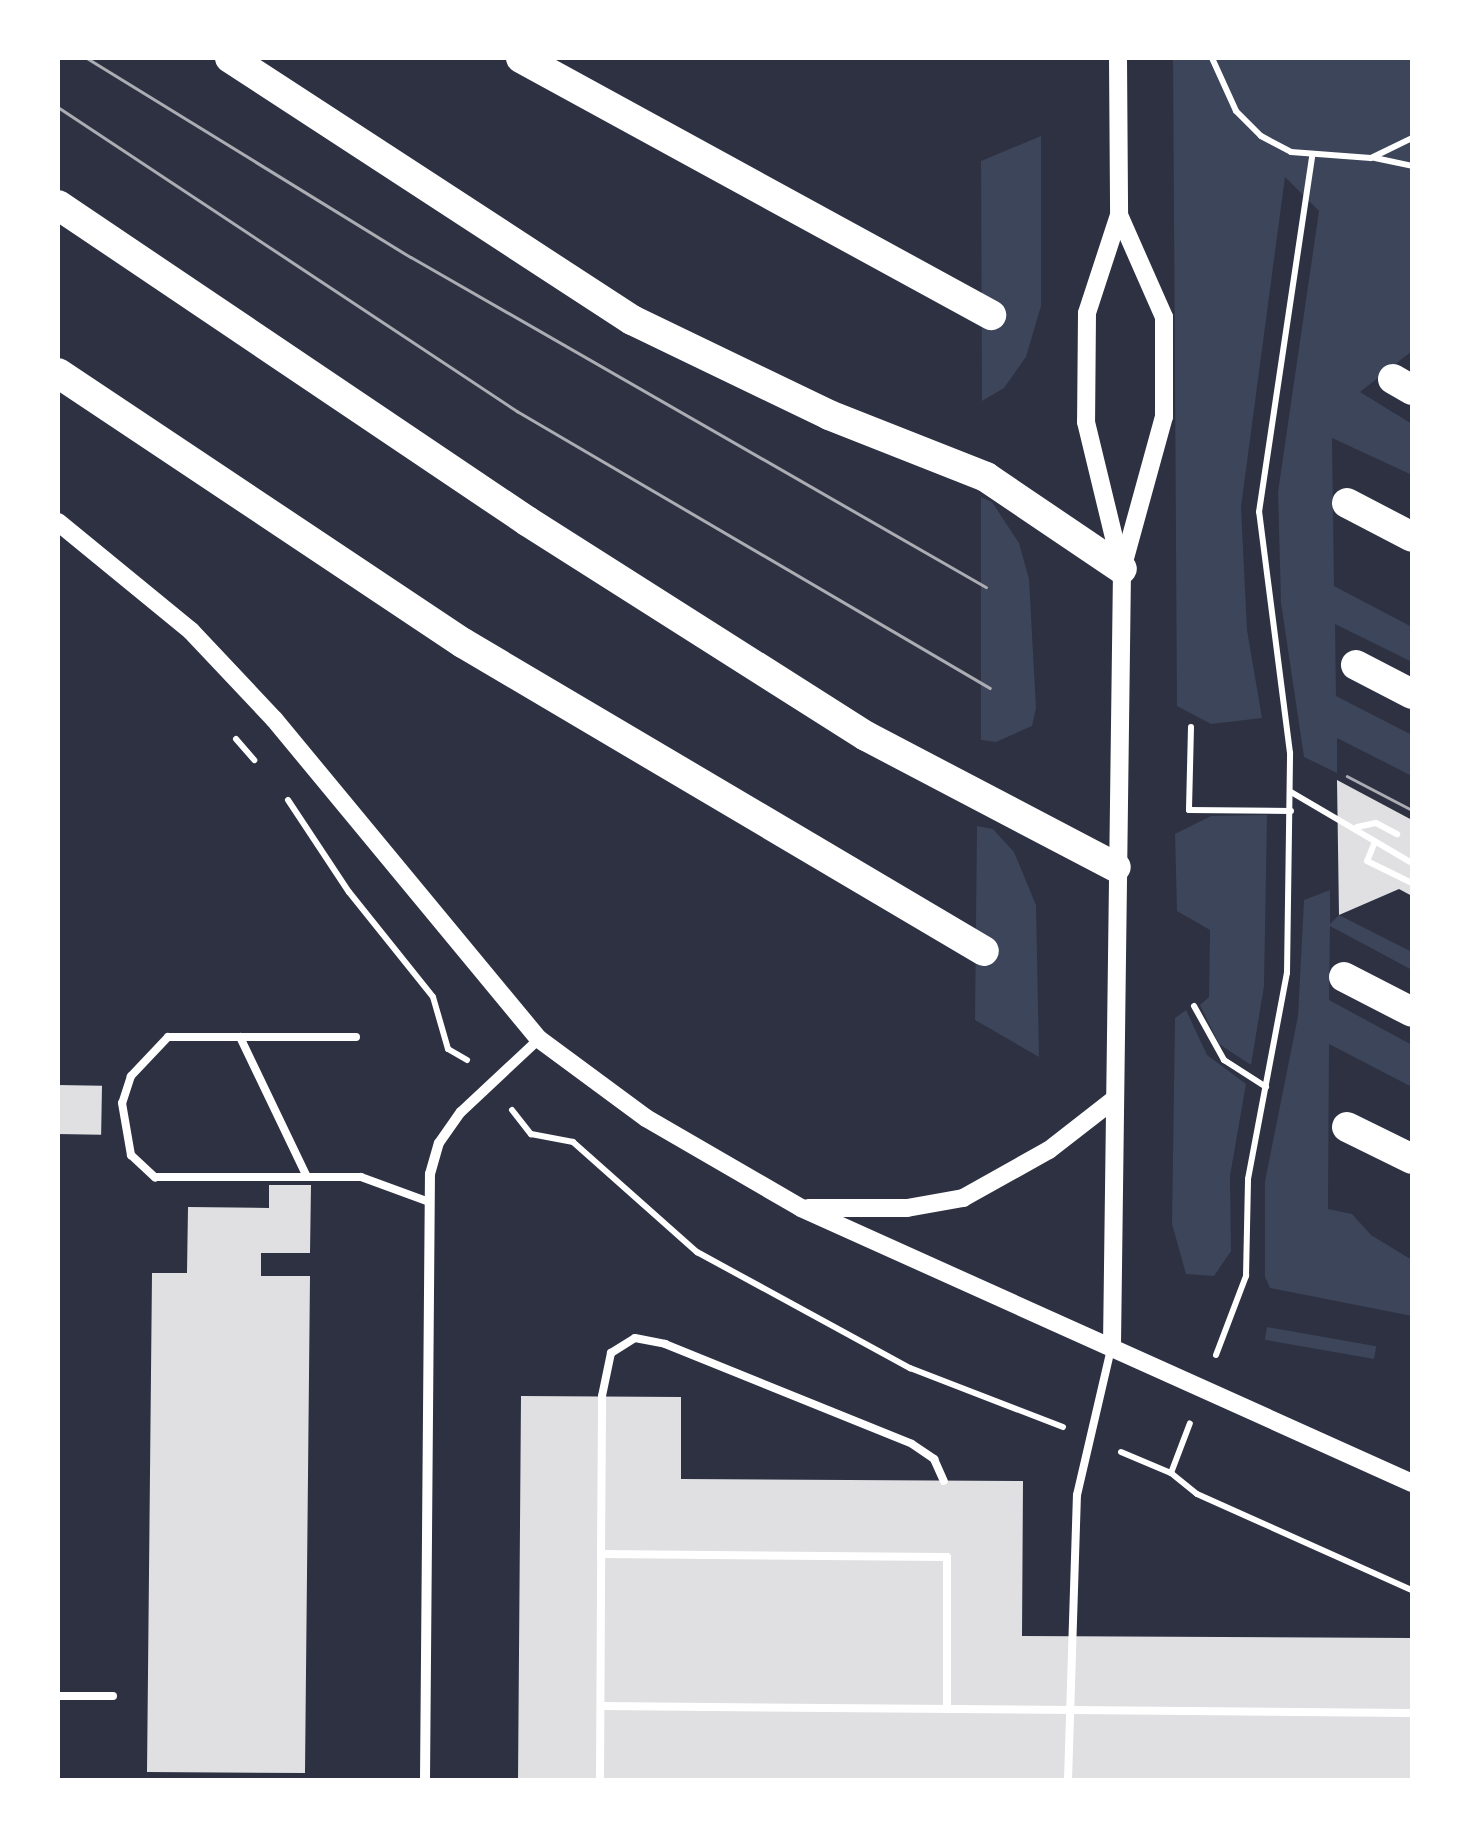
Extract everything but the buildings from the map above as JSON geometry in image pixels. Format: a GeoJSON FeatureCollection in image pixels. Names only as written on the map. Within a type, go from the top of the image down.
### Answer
{"type":"FeatureCollection","features":[{"type":"Feature","properties":{"kind":"highway"},"geometry":{"type":"LineString","coordinates":[[230,58],[632,320],[829,414],[986,477],[1122,569]]}},
{"type":"Feature","properties":{"kind":"highway"},"geometry":{"type":"LineString","coordinates":[[521,58],[990,315]]}},
{"type":"Feature","properties":{"kind":"highway"},"geometry":{"type":"LineString","coordinates":[[58,205],[528,521],[866,736],[1116,867]]}},
{"type":"Feature","properties":{"kind":"highway"},"geometry":{"type":"LineString","coordinates":[[58,373],[463,643],[984,951]]}},
{"type":"Feature","properties":{"kind":"highway"},"geometry":{"type":"LineString","coordinates":[[1347,503],[1412,537]]}},
{"type":"Feature","properties":{"kind":"highway"},"geometry":{"type":"LineString","coordinates":[[1356,665],[1412,694]]}},
{"type":"Feature","properties":{"kind":"highway"},"geometry":{"type":"LineString","coordinates":[[1344,977],[1412,1012]]}},
{"type":"Feature","properties":{"kind":"highway"},"geometry":{"type":"LineString","coordinates":[[1348,1127],[1412,1159]]}},
{"type":"Feature","properties":{"kind":"street"},"geometry":{"type":"LineString","coordinates":[[1118,58],[1119,215],[1087,313],[1086,422],[1122,569]]}},
{"type":"Feature","properties":{"kind":"street"},"geometry":{"type":"LineString","coordinates":[[1112,1345],[1112,1101],[1122,569],[1164,417],[1164,317],[1119,215]]}},
{"type":"Feature","properties":{"kind":"street"},"geometry":{"type":"LineString","coordinates":[[58,522],[190,631],[250,694],[539,1039],[646,1118],[800,1208],[1412,1483]]}},
{"type":"Feature","properties":{"kind":"street"},"geometry":{"type":"LineString","coordinates":[[425,1780],[429,1202],[439,1142],[460,1112],[539,1039]]}},
{"type":"Feature","properties":{"kind":"street"},"geometry":{"type":"LineString","coordinates":[[800,1208],[907,1208],[963,1198],[1049,1150],[1112,1101]]}},
{"type":"Feature","properties":{"kind":"lane"},"geometry":{"type":"LineString","coordinates":[[356,1037],[168,1037],[147,1054],[122,1103],[130,1156],[155,1177],[360,1177],[429,1202]]}},
{"type":"Feature","properties":{"kind":"lane"},"geometry":{"type":"LineString","coordinates":[[240,1037],[306,1175]]}},
{"type":"Feature","properties":{"kind":"lane"},"geometry":{"type":"LineString","coordinates":[[600,1780],[602,1396],[610,1353],[635,1338],[665,1344],[912,1444],[934,1460],[944,1481]]}},
{"type":"Feature","properties":{"kind":"lane"},"geometry":{"type":"LineString","coordinates":[[1068,1780],[1077,1496],[1112,1345]]}},
{"type":"Feature","properties":{"kind":"lane"},"geometry":{"type":"LineString","coordinates":[[601,1554],[948,1557],[947,1709]]}},
{"type":"Feature","properties":{"kind":"lane"},"geometry":{"type":"LineString","coordinates":[[58,1696],[113,1696]]}},
{"type":"Feature","properties":{"kind":"lane"},"geometry":{"type":"LineString","coordinates":[[600,1706],[1412,1713]]}},
{"type":"Feature","properties":{"kind":"path"},"geometry":{"type":"LineString","coordinates":[[1212,58],[1236,110],[1260,136],[1312,157],[1371,158],[1412,166]]}},
{"type":"Feature","properties":{"kind":"path"},"geometry":{"type":"LineString","coordinates":[[1371,158],[1412,138]]}},
{"type":"Feature","properties":{"kind":"path"},"geometry":{"type":"LineString","coordinates":[[1229,1322],[1246,1276],[1248,1180],[1288,972],[1290,792],[1259,512],[1312,157]]}},
{"type":"Feature","properties":{"kind":"path"},"geometry":{"type":"LineString","coordinates":[[1190,727],[1189,810],[1290,811]]}},
{"type":"Feature","properties":{"kind":"path"},"geometry":{"type":"LineString","coordinates":[[232,736],[258,765]]}},
{"type":"Feature","properties":{"kind":"path"},"geometry":{"type":"LineString","coordinates":[[1290,792],[1357,826],[1374,844],[1412,863]]}},
{"type":"Feature","properties":{"kind":"path"},"geometry":{"type":"LineString","coordinates":[[284,794],[349,892],[433,996],[448,1049],[460,1052]]}},
{"type":"Feature","properties":{"kind":"path"},"geometry":{"type":"LineString","coordinates":[[1357,826],[1376,823],[1398,834]]}},
{"type":"Feature","properties":{"kind":"path"},"geometry":{"type":"LineString","coordinates":[[1374,844],[1368,861],[1412,883]]}},
{"type":"Feature","properties":{"kind":"path"},"geometry":{"type":"LineString","coordinates":[[1194,1006],[1224,1060],[1266,1087]]}},
{"type":"Feature","properties":{"kind":"path"},"geometry":{"type":"LineString","coordinates":[[525,1122],[531,1134],[573,1142],[697,1252],[910,1368],[1046,1420]]}},
{"type":"Feature","properties":{"kind":"path"},"geometry":{"type":"LineString","coordinates":[[1171,1473],[1176,1461]]}},
{"type":"Feature","properties":{"kind":"path"},"geometry":{"type":"LineString","coordinates":[[1153,1466],[1171,1473],[1197,1494],[1412,1590]]}},
{"type":"Feature","properties":{"kind":"shaded area"},"geometry":{"type":"Polygon","coordinates":[[[1173,58],[1412,58],[1412,351],[1360,392],[1412,424],[1412,475],[1332,438],[1334,586],[1412,627],[1412,662],[1335,624],[1336,696],[1412,735],[1412,776],[1337,738],[1337,773],[1304,757],[1281,603],[1278,492],[1319,211],[1285,177],[1241,507],[1247,630],[1262,718],[1211,724],[1177,706],[1173,58]]]}},
{"type":"Feature","properties":{"kind":"shaded area"},"geometry":{"type":"Polygon","coordinates":[[[1041,136],[1041,306],[1026,357],[1004,388],[982,401],[981,161],[1041,136]]]}},
{"type":"Feature","properties":{"kind":"shaded area"},"geometry":{"type":"Polygon","coordinates":[[[981,497],[992,502],[1019,543],[1029,579],[1036,708],[1032,726],[996,742],[981,740],[981,497]]]}},
{"type":"Feature","properties":{"kind":"shaded area"},"geometry":{"type":"Polygon","coordinates":[[[1267,815],[1264,986],[1251,1065],[1219,1044],[1200,1005],[1209,997],[1210,930],[1177,911],[1175,834],[1211,816],[1267,815]]]}},
{"type":"Feature","properties":{"kind":"shaded area"},"geometry":{"type":"Polygon","coordinates":[[[977,826],[993,829],[1014,852],[1036,905],[1039,1057],[975,1020],[977,826]]]}},
{"type":"Feature","properties":{"kind":"shaded area"},"geometry":{"type":"Polygon","coordinates":[[[1330,890],[1330,924],[1339,915],[1412,952],[1412,970],[1330,926],[1329,1000],[1412,1045],[1412,1087],[1329,1044],[1328,1209],[1352,1214],[1371,1235],[1412,1260],[1412,1316],[1270,1288],[1265,1277],[1265,1181],[1298,1016],[1304,900],[1330,890]]]}},
{"type":"Feature","properties":{"kind":"shaded area"},"geometry":{"type":"Polygon","coordinates":[[[1186,1010],[1207,1055],[1246,1084],[1230,1176],[1231,1251],[1214,1276],[1186,1274],[1172,1224],[1175,1018],[1186,1010]]]}},
{"type":"Feature","properties":{"kind":"shaded area"},"geometry":{"type":"Polygon","coordinates":[[[1267,1327],[1376,1346],[1374,1359],[1265,1340],[1267,1327]]]}},
{"type":"Feature","properties":{"kind":"tram line"},"geometry":{"type":"LineString","coordinates":[[87,58],[411,257],[986,587]]}},
{"type":"Feature","properties":{"kind":"tram line"},"geometry":{"type":"LineString","coordinates":[[58,107],[517,411],[990,688]]}},
{"type":"Feature","properties":{"kind":"tram line"},"geometry":{"type":"LineString","coordinates":[[1347,776],[1412,810]]}}]}
